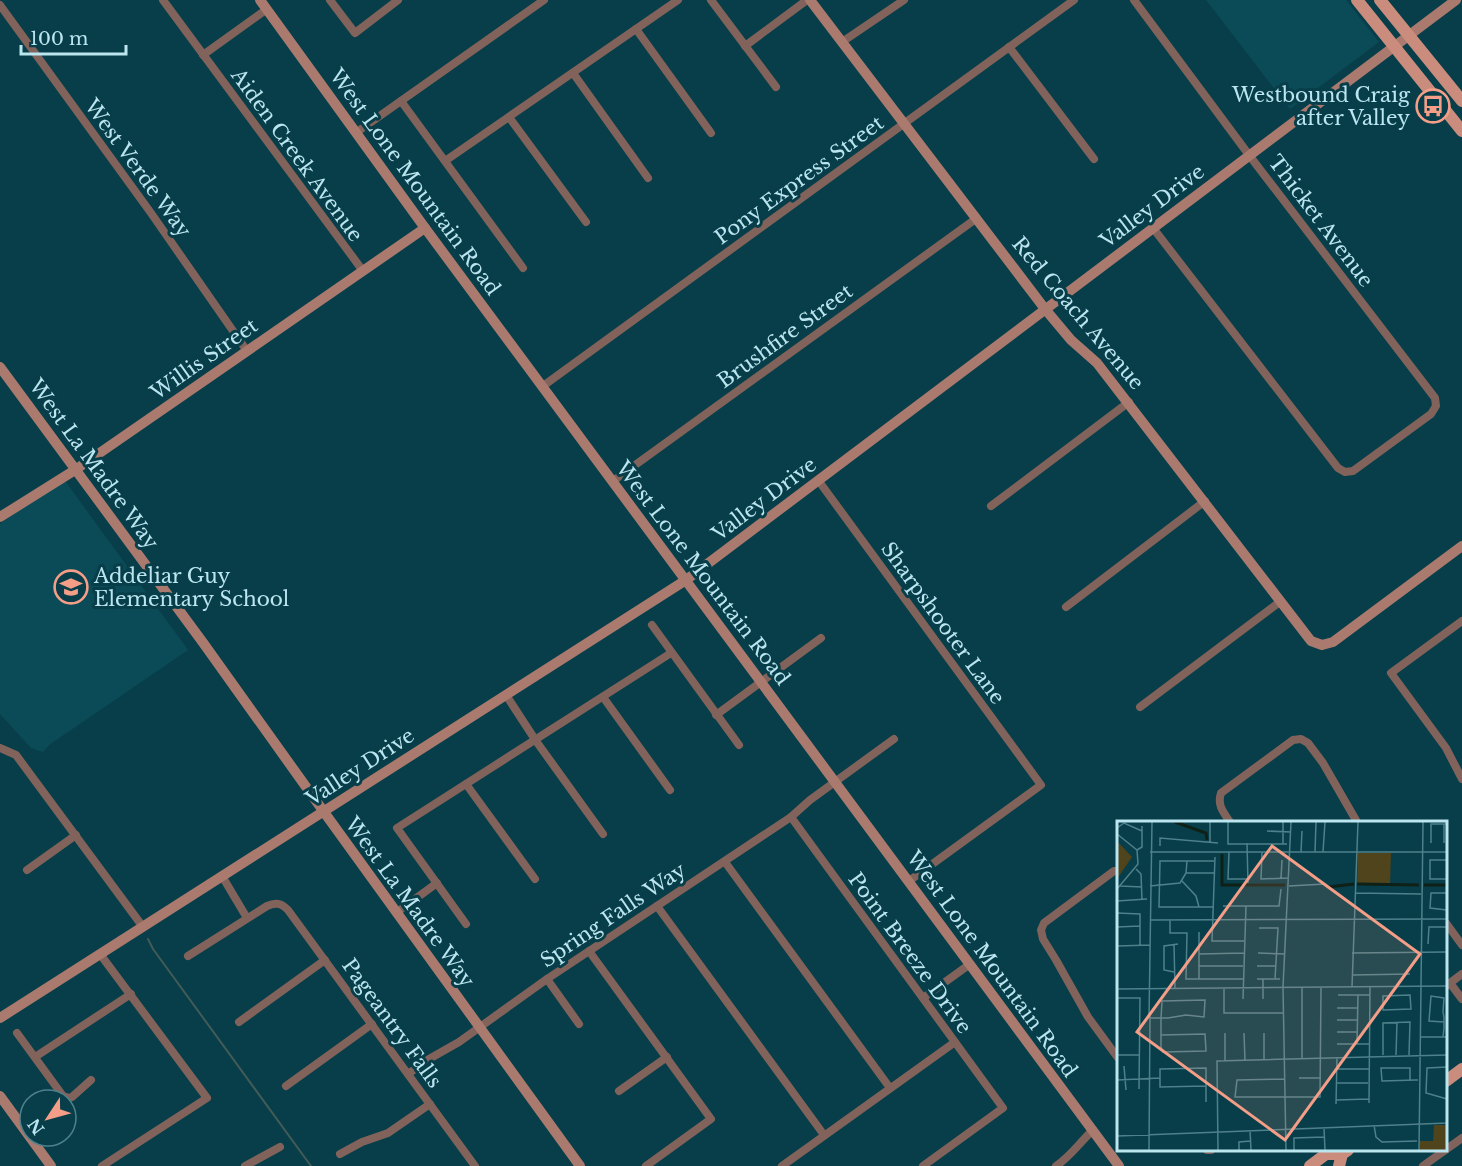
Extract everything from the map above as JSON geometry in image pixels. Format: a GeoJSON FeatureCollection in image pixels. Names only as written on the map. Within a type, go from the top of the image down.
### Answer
{"type":"FeatureCollection","features":[{"type":"Feature","properties":{"kind":"main road"},"geometry":{"type":"LineString","coordinates":[[1357,0],[1462,131]]}},
{"type":"Feature","properties":{"kind":"main road"},"geometry":{"type":"LineString","coordinates":[[1380,0],[1462,101]]}},
{"type":"Feature","properties":{"kind":"main road"},"geometry":{"type":"LineString","coordinates":[[1447,1080],[1462,1069]]}},
{"type":"Feature","properties":{"kind":"main road"},"geometry":{"type":"LineString","coordinates":[[1310,1166],[1326,1154],[1342,1155]]}},
{"type":"Feature","properties":{"kind":"street","name":"Aiden Creek Avenue"},"geometry":{"type":"LineString","coordinates":[[163,0],[363,271]]}},
{"type":"Feature","properties":{"kind":"street"},"geometry":{"type":"LineString","coordinates":[[330,0],[355,33],[398,0]]}},
{"type":"Feature","properties":{"kind":"street"},"geometry":{"type":"LineString","coordinates":[[357,132],[544,0]]}},
{"type":"Feature","properties":{"kind":"street"},"geometry":{"type":"LineString","coordinates":[[445,161],[678,0]]}},
{"type":"Feature","properties":{"kind":"street"},"geometry":{"type":"LineString","coordinates":[[711,0],[776,87]]}},
{"type":"Feature","properties":{"kind":"street"},"geometry":{"type":"LineString","coordinates":[[745,46],[809,0]]}},
{"type":"Feature","properties":{"kind":"street","name":"Red Coach Avenue"},"geometry":{"type":"LineString","coordinates":[[809,0],[1045,309],[1071,340],[1097,363],[1129,402],[1311,641],[1322,645],[1333,642],[1462,546]]}},
{"type":"Feature","properties":{"kind":"street"},"geometry":{"type":"LineString","coordinates":[[842,42],[904,0]]}},
{"type":"Feature","properties":{"kind":"street","name":"Pony Express Street"},"geometry":{"type":"LineString","coordinates":[[543,386],[1074,0]]}},
{"type":"Feature","properties":{"kind":"street","name":"Thicket Avenue"},"geometry":{"type":"LineString","coordinates":[[1134,0],[1435,398],[1436,406],[1431,414],[1353,471],[1345,472],[1338,468],[1153,228]]}},
{"type":"Feature","properties":{"kind":"street","name":"Valley Drive"},"geometry":{"type":"LineString","coordinates":[[0,1018],[686,580],[1456,0]]}},
{"type":"Feature","properties":{"kind":"street"},"geometry":{"type":"LineString","coordinates":[[203,55],[264,4]]}},
{"type":"Feature","properties":{"kind":"street","name":"West Lone Mountain Road"},"geometry":{"type":"LineString","coordinates":[[264,4],[425,228],[1119,1166]]}},
{"type":"Feature","properties":{"kind":"street","name":"West Verde Way"},"geometry":{"type":"LineString","coordinates":[[0,5],[248,351]]}},
{"type":"Feature","properties":{"kind":"street"},"geometry":{"type":"LineString","coordinates":[[636,29],[711,133]]}},
{"type":"Feature","properties":{"kind":"street"},"geometry":{"type":"LineString","coordinates":[[1009,47],[1094,159]]}},
{"type":"Feature","properties":{"kind":"street"},"geometry":{"type":"LineString","coordinates":[[573,73],[648,178]]}},
{"type":"Feature","properties":{"kind":"street"},"geometry":{"type":"LineString","coordinates":[[401,101],[523,268]]}},
{"type":"Feature","properties":{"kind":"street"},"geometry":{"type":"LineString","coordinates":[[509,117],[586,222]]}},
{"type":"Feature","properties":{"kind":"street","name":"Brushfire Street"},"geometry":{"type":"LineString","coordinates":[[613,481],[976,218]]}},
{"type":"Feature","properties":{"kind":"street","name":"Willis Street"},"geometry":{"type":"LineString","coordinates":[[0,517],[75,470],[425,228]]}},
{"type":"Feature","properties":{"kind":"street","name":"West La Madre Way"},"geometry":{"type":"LineString","coordinates":[[0,368],[204,644],[580,1166]]}},
{"type":"Feature","properties":{"kind":"street"},"geometry":{"type":"LineString","coordinates":[[992,506],[1129,402]]}},
{"type":"Feature","properties":{"kind":"street","name":"Sharpshooter Lane"},"geometry":{"type":"LineString","coordinates":[[818,480],[1041,785],[909,881]]}},
{"type":"Feature","properties":{"kind":"street"},"geometry":{"type":"LineString","coordinates":[[1066,607],[1205,501]]}},
{"type":"Feature","properties":{"kind":"street"},"geometry":{"type":"LineString","coordinates":[[1140,707],[1281,601]]}},
{"type":"Feature","properties":{"kind":"street"},"geometry":{"type":"LineString","coordinates":[[1462,621],[1391,673],[1446,748],[1462,778]]}},
{"type":"Feature","properties":{"kind":"street"},"geometry":{"type":"LineString","coordinates":[[651,625],[739,745]]}},
{"type":"Feature","properties":{"kind":"street"},"geometry":{"type":"LineString","coordinates":[[716,715],[821,639]]}},
{"type":"Feature","properties":{"kind":"street"},"geometry":{"type":"LineString","coordinates":[[466,924],[397,828],[671,653]]}},
{"type":"Feature","properties":{"kind":"street"},"geometry":{"type":"LineString","coordinates":[[506,694],[536,741],[603,834]]}},
{"type":"Feature","properties":{"kind":"street"},"geometry":{"type":"LineString","coordinates":[[603,697],[670,790]]}},
{"type":"Feature","properties":{"kind":"street","name":"Spring Falls Way"},"geometry":{"type":"LineString","coordinates":[[408,1074],[459,1042],[547,979],[791,817],[810,800],[894,739]]}},
{"type":"Feature","properties":{"kind":"street"},"geometry":{"type":"LineString","coordinates":[[1229,821],[1220,807],[1221,793],[1293,740],[1301,739],[1308,743],[1323,763],[1356,821]]}},
{"type":"Feature","properties":{"kind":"street"},"geometry":{"type":"LineString","coordinates":[[0,748],[16,755],[143,927]]}},
{"type":"Feature","properties":{"kind":"street"},"geometry":{"type":"LineString","coordinates":[[466,784],[535,879]]}},
{"type":"Feature","properties":{"kind":"street","name":"Point Breeze Drive"},"geometry":{"type":"LineString","coordinates":[[791,817],[1003,1108],[922,1166]]}},
{"type":"Feature","properties":{"kind":"street"},"geometry":{"type":"LineString","coordinates":[[27,870],[76,836]]}},
{"type":"Feature","properties":{"kind":"street"},"geometry":{"type":"LineString","coordinates":[[725,862],[890,1088]]}},
{"type":"Feature","properties":{"kind":"street"},"geometry":{"type":"LineString","coordinates":[[1117,871],[1044,923],[1041,930],[1043,939],[1088,1017],[1117,1055]]}},
{"type":"Feature","properties":{"kind":"street"},"geometry":{"type":"LineString","coordinates":[[188,956],[247,918],[222,876]]}},
{"type":"Feature","properties":{"kind":"street"},"geometry":{"type":"LineString","coordinates":[[396,913],[437,883]]}},
{"type":"Feature","properties":{"kind":"street","name":"Pageantry Falls"},"geometry":{"type":"LineString","coordinates":[[247,918],[273,903],[283,905],[288,910],[475,1166]]}},
{"type":"Feature","properties":{"kind":"street"},"geometry":{"type":"LineString","coordinates":[[657,906],[824,1136]]}},
{"type":"Feature","properties":{"kind":"street"},"geometry":{"type":"LineString","coordinates":[[1447,924],[1462,945]]}},
{"type":"Feature","properties":{"kind":"street"},"geometry":{"type":"LineString","coordinates":[[589,951],[711,1119],[646,1166]]}},
{"type":"Feature","properties":{"kind":"street"},"geometry":{"type":"LineString","coordinates":[[100,954],[207,1098],[102,1166]]}},
{"type":"Feature","properties":{"kind":"street"},"geometry":{"type":"LineString","coordinates":[[239,1022],[325,960]]}},
{"type":"Feature","properties":{"kind":"street"},"geometry":{"type":"LineString","coordinates":[[923,998],[970,964]]}},
{"type":"Feature","properties":{"kind":"street"},"geometry":{"type":"LineString","coordinates":[[1462,974],[1448,985],[1462,999]]}},
{"type":"Feature","properties":{"kind":"street"},"geometry":{"type":"LineString","coordinates":[[547,979],[579,1024]]}},
{"type":"Feature","properties":{"kind":"street"},"geometry":{"type":"LineString","coordinates":[[34,1058],[131,994]]}},
{"type":"Feature","properties":{"kind":"street"},"geometry":{"type":"LineString","coordinates":[[286,1086],[372,1024]]}},
{"type":"Feature","properties":{"kind":"street"},"geometry":{"type":"LineString","coordinates":[[17,1034],[63,1096],[72,1097],[91,1080]]}},
{"type":"Feature","properties":{"kind":"street"},"geometry":{"type":"LineString","coordinates":[[782,1166],[955,1042]]}},
{"type":"Feature","properties":{"kind":"street"},"geometry":{"type":"LineString","coordinates":[[619,1091],[667,1057]]}},
{"type":"Feature","properties":{"kind":"street"},"geometry":{"type":"LineString","coordinates":[[0,1096],[51,1166]]}},
{"type":"Feature","properties":{"kind":"street"},"geometry":{"type":"LineString","coordinates":[[340,1154],[388,1133],[430,1104]]}},
{"type":"Feature","properties":{"kind":"street"},"geometry":{"type":"LineString","coordinates":[[1056,1166],[1068,1158],[1093,1130]]}},
{"type":"Feature","properties":{"kind":"street"},"geometry":{"type":"LineString","coordinates":[[1447,1149],[1462,1138]]}},
{"type":"Feature","properties":{"kind":"street"},"geometry":{"type":"LineString","coordinates":[[245,1166],[255,1163],[279,1147]]}},
{"type":"Feature","properties":{"kind":"street"},"geometry":{"type":"LineString","coordinates":[[1423,1166],[1444,1151]]}},
{"type":"Feature","properties":{"kind":"shaded area"},"geometry":{"type":"Polygon","coordinates":[[[1206,0],[1346,0],[1379,42],[1290,109],[1206,0]]]}},
{"type":"Feature","properties":{"kind":"shaded area","name":"Addeliar Guy Elementary School"},"geometry":{"type":"Polygon","coordinates":[[[63,478],[188,650],[49,745],[43,752],[31,748],[0,714],[0,524],[63,478]]]}},
{"type":"Feature","properties":{"kind":"waterway"},"geometry":{"type":"LineString","coordinates":[[148,939],[311,1166]]}},
{"type":"Feature","properties":{"kind":"place","name":"Westbound Craig after Valley"},"geometry":{"type":"Point","coordinates":[1433,106]}},
{"type":"Feature","properties":{"kind":"place","name":"Addeliar Guy Elementary School"},"geometry":{"type":"Point","coordinates":[71,587]}}]}
